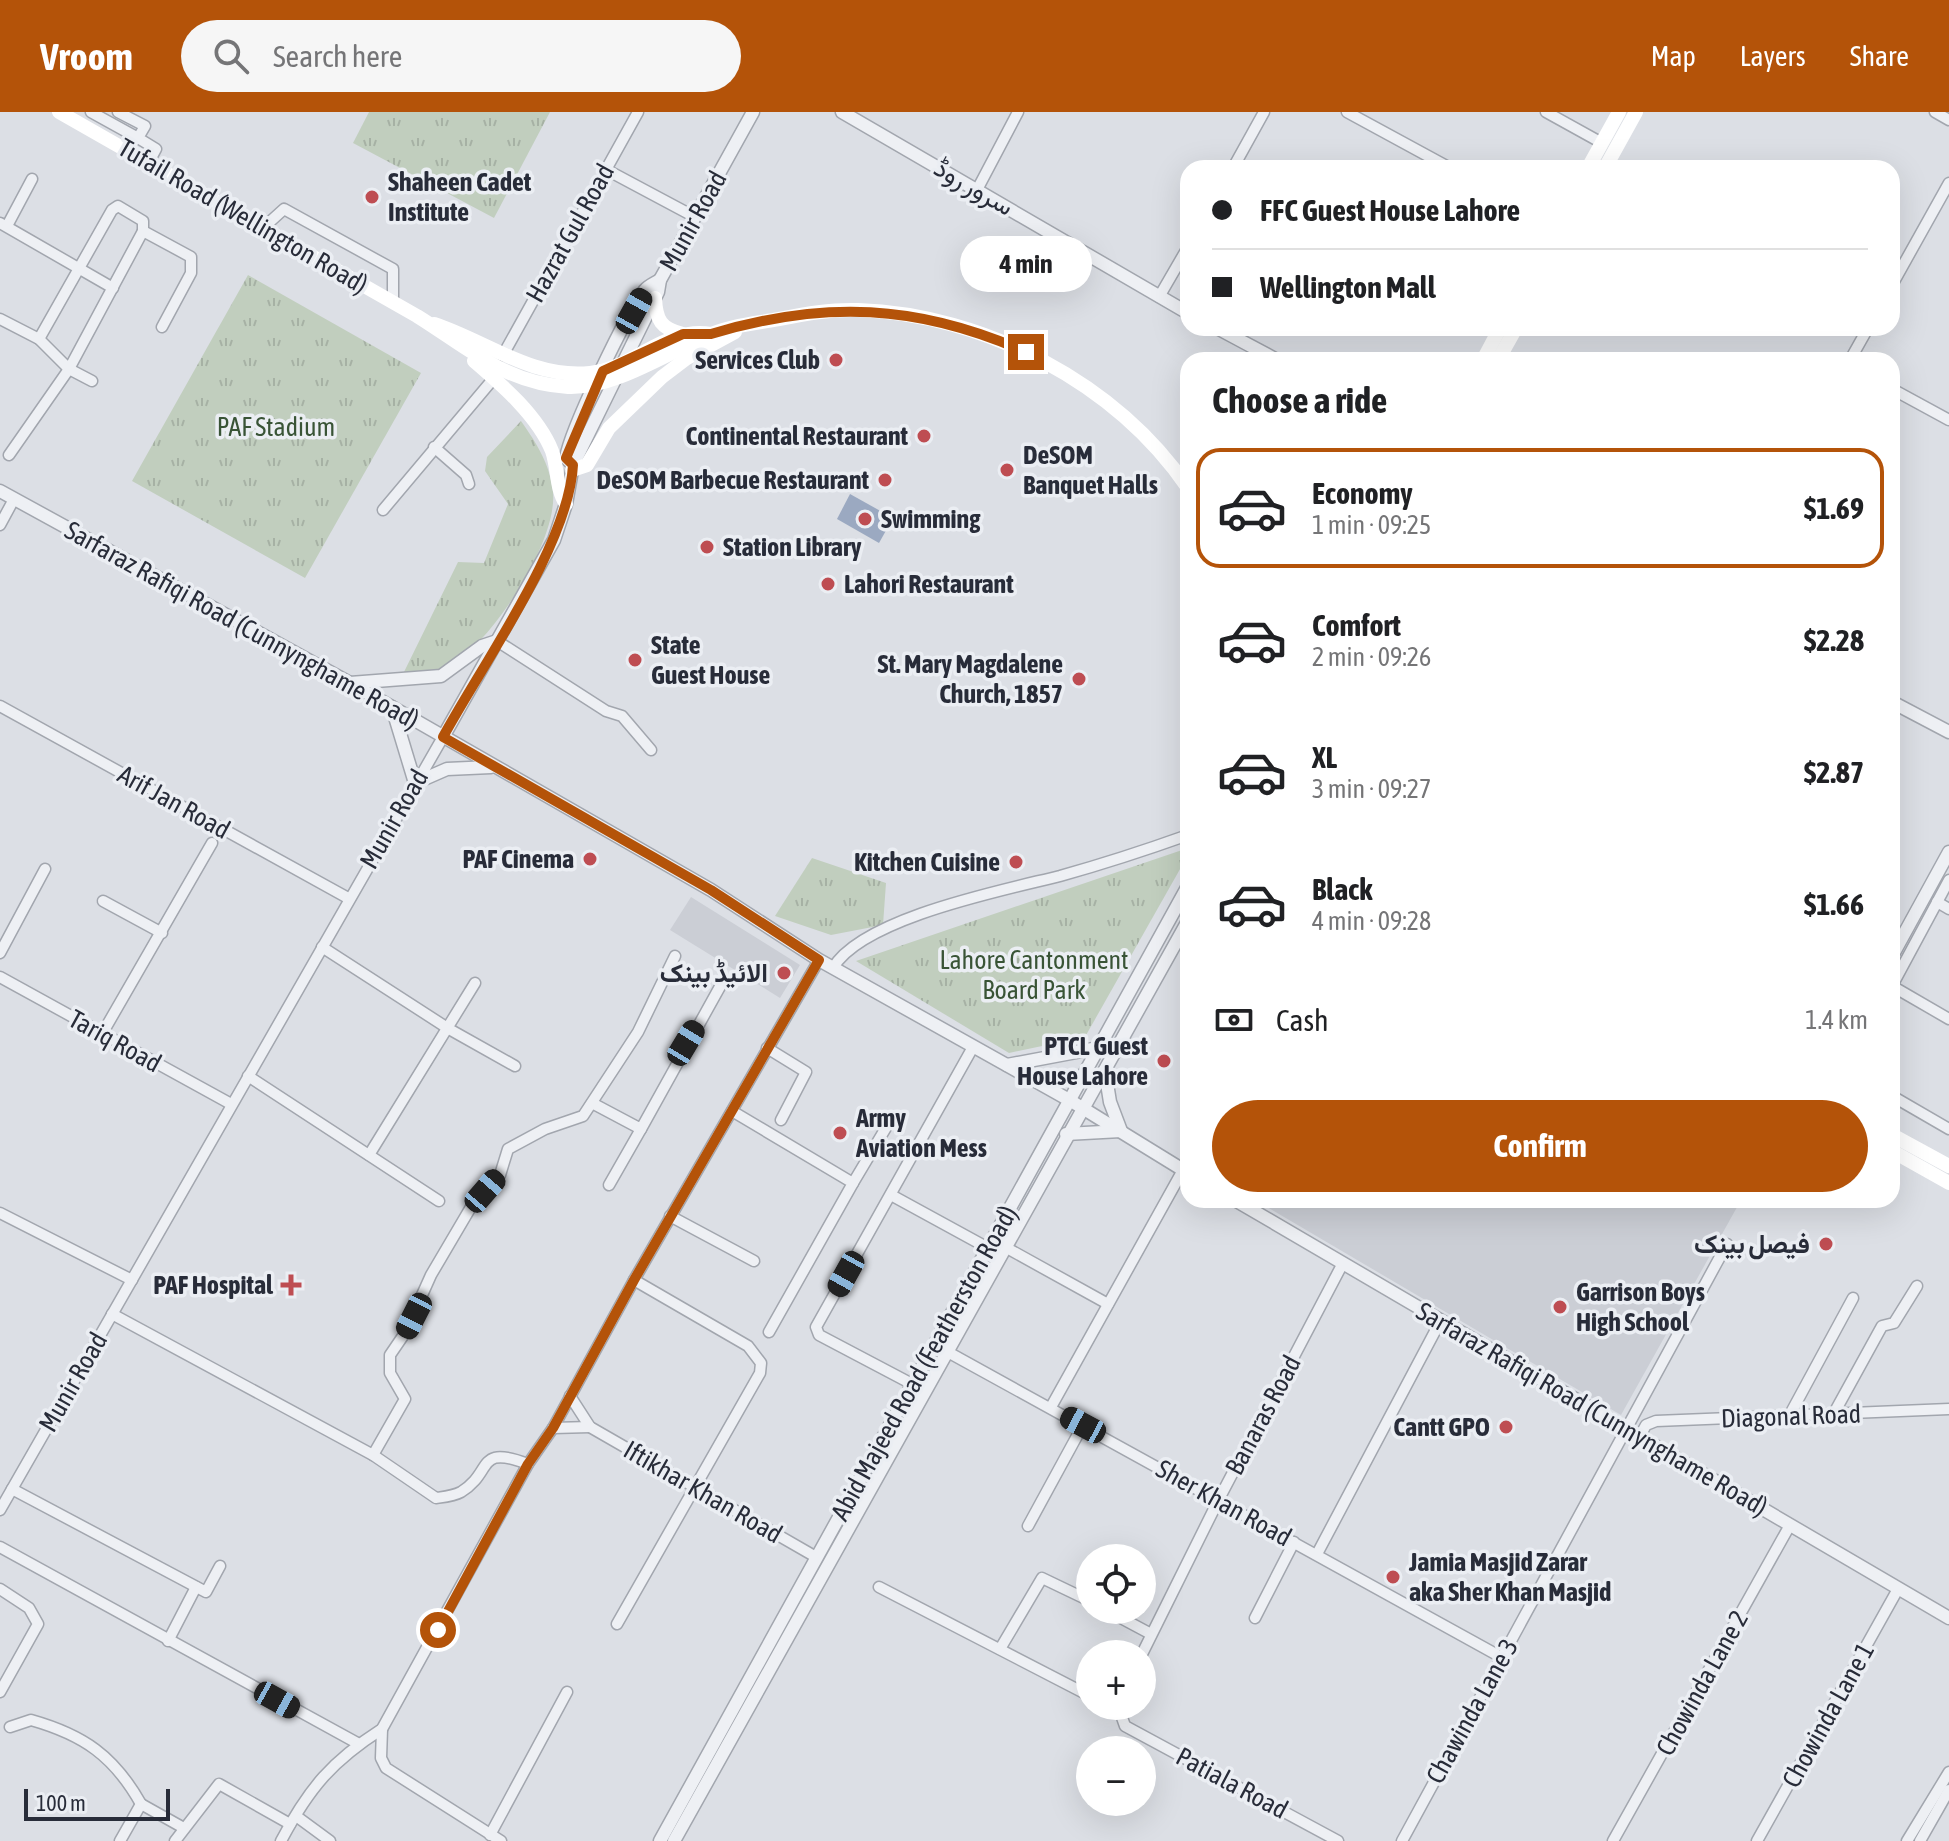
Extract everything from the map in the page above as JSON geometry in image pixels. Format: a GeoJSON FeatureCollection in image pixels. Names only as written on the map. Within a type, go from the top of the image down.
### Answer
{"type":"FeatureCollection","features":[{"type":"Feature","properties":{"kind":"main road","name":"Tufail Road (Wellington Road)"},"geometry":{"type":"LineString","coordinates":[[59,112],[393,301],[463,349],[521,379],[566,387],[596,386],[620,364],[683,334]]}},
{"type":"Feature","properties":{"kind":"main road"},"geometry":{"type":"LineString","coordinates":[[1592,160],[1619,112]]}},
{"type":"Feature","properties":{"kind":"main road"},"geometry":{"type":"LineString","coordinates":[[1609,160],[1636,112]]}},
{"type":"Feature","properties":{"kind":"main road"},"geometry":{"type":"LineString","coordinates":[[655,298],[657,319],[663,327],[683,334],[711,334]]}},
{"type":"Feature","properties":{"kind":"main road"},"geometry":{"type":"LineString","coordinates":[[607,376],[711,334],[745,325],[855,310],[908,314],[1006,344],[1046,361],[1087,386],[1136,426],[1180,478]]}},
{"type":"Feature","properties":{"kind":"main road","name":"Tufail Road (Wellington Road)"},"geometry":{"type":"LineString","coordinates":[[426,321],[537,368],[607,376]]}},
{"type":"Feature","properties":{"kind":"main road"},"geometry":{"type":"LineString","coordinates":[[572,468],[587,465],[609,428],[662,377],[745,325]]}},
{"type":"Feature","properties":{"kind":"main road"},"geometry":{"type":"LineString","coordinates":[[463,349],[528,415],[551,449],[561,496],[566,504]]}},
{"type":"Feature","properties":{"kind":"main road"},"geometry":{"type":"LineString","coordinates":[[1900,1139],[1949,1166]]}},
{"type":"Feature","properties":{"kind":"main road"},"geometry":{"type":"LineString","coordinates":[[1900,1155],[1949,1183]]}},
{"type":"Feature","properties":{"kind":"street"},"geometry":{"type":"LineString","coordinates":[[91,112],[156,149],[149,162]]}},
{"type":"Feature","properties":{"kind":"street"},"geometry":{"type":"LineString","coordinates":[[118,112],[145,126],[138,138]]}},
{"type":"Feature","properties":{"kind":"street","name":"Hazrat Gul Road"},"geometry":{"type":"LineString","coordinates":[[503,355],[638,112]]}},
{"type":"Feature","properties":{"kind":"street","name":"سرور روڈ"},"geometry":{"type":"LineString","coordinates":[[842,112],[978,188],[1180,309]]}},
{"type":"Feature","properties":{"kind":"street"},"geometry":{"type":"LineString","coordinates":[[978,188],[1018,112]]}},
{"type":"Feature","properties":{"kind":"street"},"geometry":{"type":"LineString","coordinates":[[1237,160],[1264,112]]}},
{"type":"Feature","properties":{"kind":"street"},"geometry":{"type":"LineString","coordinates":[[1347,112],[1435,160]]}},
{"type":"Feature","properties":{"kind":"street"},"geometry":{"type":"LineString","coordinates":[[1546,112],[1602,143]]}},
{"type":"Feature","properties":{"kind":"street"},"geometry":{"type":"LineString","coordinates":[[1935,112],[1949,120]]}},
{"type":"Feature","properties":{"kind":"street","name":"Munir Road"},"geometry":{"type":"LineString","coordinates":[[620,364],[655,298],[660,280],[751,113]]}},
{"type":"Feature","properties":{"kind":"street"},"geometry":{"type":"LineString","coordinates":[[605,169],[695,217]]}},
{"type":"Feature","properties":{"kind":"street"},"geometry":{"type":"LineString","coordinates":[[32,179],[4,224],[113,288]]}},
{"type":"Feature","properties":{"kind":"street"},"geometry":{"type":"LineString","coordinates":[[1900,271],[1949,183]]}},
{"type":"Feature","properties":{"kind":"street"},"geometry":{"type":"LineString","coordinates":[[9,455],[69,369],[143,231],[143,221],[118,206],[112,210],[39,339]]}},
{"type":"Feature","properties":{"kind":"street"},"geometry":{"type":"LineString","coordinates":[[263,228],[284,209],[393,269],[393,301]]}},
{"type":"Feature","properties":{"kind":"street"},"geometry":{"type":"LineString","coordinates":[[143,231],[191,257],[191,273],[162,327]]}},
{"type":"Feature","properties":{"kind":"street"},"geometry":{"type":"LineString","coordinates":[[1159,297],[1180,261]]}},
{"type":"Feature","properties":{"kind":"street","name":"Munir Road"},"geometry":{"type":"LineString","coordinates":[[0,1510],[554,540],[566,504],[572,468],[607,376],[646,288],[660,280]]}},
{"type":"Feature","properties":{"kind":"street"},"geometry":{"type":"LineString","coordinates":[[0,319],[39,339],[69,369],[92,381]]}},
{"type":"Feature","properties":{"kind":"street"},"geometry":{"type":"LineString","coordinates":[[1232,336],[1262,352]]}},
{"type":"Feature","properties":{"kind":"street"},"geometry":{"type":"LineString","coordinates":[[383,510],[494,378]]}},
{"type":"Feature","properties":{"kind":"street"},"geometry":{"type":"LineString","coordinates":[[572,468],[566,458],[569,444],[596,386]]}},
{"type":"Feature","properties":{"kind":"street"},"geometry":{"type":"LineString","coordinates":[[1900,393],[1949,420]]}},
{"type":"Feature","properties":{"kind":"street"},"geometry":{"type":"LineString","coordinates":[[434,447],[466,475],[469,484]]}},
{"type":"Feature","properties":{"kind":"street","name":"Sarfaraz Rafiqi Road (Cunnynghame Road)"},"geometry":{"type":"LineString","coordinates":[[0,491],[392,707],[491,767],[711,890],[819,960],[1071,1101],[1180,1168]]}},
{"type":"Feature","properties":{"kind":"street"},"geometry":{"type":"LineString","coordinates":[[0,525],[14,499]]}},
{"type":"Feature","properties":{"kind":"street"},"geometry":{"type":"LineString","coordinates":[[350,683],[441,676],[482,646],[497,641],[606,711],[618,713],[651,750]]}},
{"type":"Feature","properties":{"kind":"street","name":"Arif Jan Road"},"geometry":{"type":"LineString","coordinates":[[0,706],[348,898]]}},
{"type":"Feature","properties":{"kind":"street"},"geometry":{"type":"LineString","coordinates":[[1900,706],[1949,732]]}},
{"type":"Feature","properties":{"kind":"street"},"geometry":{"type":"LineString","coordinates":[[392,707],[415,783],[447,769],[491,767]]}},
{"type":"Feature","properties":{"kind":"street"},"geometry":{"type":"LineString","coordinates":[[833,968],[851,945],[938,907],[1062,875],[1180,838]]}},
{"type":"Feature","properties":{"kind":"street"},"geometry":{"type":"LineString","coordinates":[[102,1034],[212,843]]}},
{"type":"Feature","properties":{"kind":"street"},"geometry":{"type":"LineString","coordinates":[[1900,941],[1949,852]]}},
{"type":"Feature","properties":{"kind":"street"},"geometry":{"type":"LineString","coordinates":[[0,953],[45,869]]}},
{"type":"Feature","properties":{"kind":"street"},"geometry":{"type":"LineString","coordinates":[[1900,971],[1949,880]]}},
{"type":"Feature","properties":{"kind":"street","name":"Abid Majeed Road (Featherston Road)"},"geometry":{"type":"LineString","coordinates":[[674,1841],[946,1351],[953,1326],[988,1248],[1180,900]]}},
{"type":"Feature","properties":{"kind":"street"},"geometry":{"type":"LineString","coordinates":[[103,901],[162,933]]}},
{"type":"Feature","properties":{"kind":"street"},"geometry":{"type":"LineString","coordinates":[[1937,902],[1949,909]]}},
{"type":"Feature","properties":{"kind":"street","name":"Abid Majeed Road (Featherston Road)"},"geometry":{"type":"LineString","coordinates":[[660,1841],[912,1384],[1005,1247],[1180,935]]}},
{"type":"Feature","properties":{"kind":"street"},"geometry":{"type":"LineString","coordinates":[[322,947],[449,1029],[515,1066]]}},
{"type":"Feature","properties":{"kind":"street"},"geometry":{"type":"LineString","coordinates":[[373,1455],[405,1399],[390,1373],[390,1355],[405,1333],[431,1275],[471,1207],[500,1175],[508,1149],[545,1129],[583,1116],[645,1020],[675,956]]}},
{"type":"Feature","properties":{"kind":"street"},"geometry":{"type":"LineString","coordinates":[[501,1841],[386,1768],[381,1758],[382,1729],[528,1464],[553,1428],[670,1216],[819,960]]}},
{"type":"Feature","properties":{"kind":"street","name":"Tariq Road"},"geometry":{"type":"LineString","coordinates":[[0,977],[231,1104]]}},
{"type":"Feature","properties":{"kind":"street"},"geometry":{"type":"LineString","coordinates":[[369,1155],[475,983]]}},
{"type":"Feature","properties":{"kind":"street"},"geometry":{"type":"LineString","coordinates":[[609,1185],[722,983]]}},
{"type":"Feature","properties":{"kind":"street"},"geometry":{"type":"LineString","coordinates":[[1900,991],[1949,1019]]}},
{"type":"Feature","properties":{"kind":"street"},"geometry":{"type":"LineString","coordinates":[[912,1384],[816,1331],[973,1047]]}},
{"type":"Feature","properties":{"kind":"street"},"geometry":{"type":"LineString","coordinates":[[767,1048],[806,1072],[781,1120]]}},
{"type":"Feature","properties":{"kind":"street"},"geometry":{"type":"LineString","coordinates":[[1007,1065],[1098,1048]]}},
{"type":"Feature","properties":{"kind":"street"},"geometry":{"type":"LineString","coordinates":[[1066,1134],[1121,1131],[1110,1102],[1105,1071]]}},
{"type":"Feature","properties":{"kind":"street"},"geometry":{"type":"LineString","coordinates":[[248,1076],[439,1201]]}},
{"type":"Feature","properties":{"kind":"street"},"geometry":{"type":"LineString","coordinates":[[1900,1101],[1949,1129]]}},
{"type":"Feature","properties":{"kind":"street"},"geometry":{"type":"LineString","coordinates":[[592,1103],[641,1129]]}},
{"type":"Feature","properties":{"kind":"street"},"geometry":{"type":"LineString","coordinates":[[732,1111],[853,1183]]}},
{"type":"Feature","properties":{"kind":"street"},"geometry":{"type":"LineString","coordinates":[[769,1332],[887,1126]]}},
{"type":"Feature","properties":{"kind":"street"},"geometry":{"type":"LineString","coordinates":[[1051,1407],[1180,1180]]}},
{"type":"Feature","properties":{"kind":"street"},"geometry":{"type":"LineString","coordinates":[[891,1195],[988,1248]]}},
{"type":"Feature","properties":{"kind":"street","name":"Sarfaraz Rafiqi Road (Cunnynghame Road)"},"geometry":{"type":"LineString","coordinates":[[1249,1208],[1949,1618]]}},
{"type":"Feature","properties":{"kind":"street"},"geometry":{"type":"LineString","coordinates":[[0,1213],[132,1280]]}},
{"type":"Feature","properties":{"kind":"street"},"geometry":{"type":"LineString","coordinates":[[670,1216],[754,1261]]}},
{"type":"Feature","properties":{"kind":"street","name":"Chawinda Lane 3"},"geometry":{"type":"LineString","coordinates":[[1402,1841],[1727,1244]]}},
{"type":"Feature","properties":{"kind":"street"},"geometry":{"type":"LineString","coordinates":[[1005,1247],[1108,1304]]}},
{"type":"Feature","properties":{"kind":"street","name":"Banaras Road"},"geometry":{"type":"LineString","coordinates":[[1148,1640],[1343,1263]]}},
{"type":"Feature","properties":{"kind":"street"},"geometry":{"type":"LineString","coordinates":[[617,1624],[760,1373],[761,1363],[748,1346],[634,1280]]}},
{"type":"Feature","properties":{"kind":"street"},"geometry":{"type":"LineString","coordinates":[[1833,1415],[1882,1326],[1894,1323],[1917,1286]]}},
{"type":"Feature","properties":{"kind":"street"},"geometry":{"type":"LineString","coordinates":[[1788,1418],[1853,1298]]}},
{"type":"Feature","properties":{"kind":"street"},"geometry":{"type":"LineString","coordinates":[[112,1314],[373,1455],[436,1498],[461,1492],[492,1458],[505,1455],[528,1464]]}},
{"type":"Feature","properties":{"kind":"street"},"geometry":{"type":"LineString","coordinates":[[1317,1554],[1441,1320]]}},
{"type":"Feature","properties":{"kind":"street","name":"Sher Khan Road"},"geometry":{"type":"LineString","coordinates":[[946,1351],[1501,1657]]}},
{"type":"Feature","properties":{"kind":"street","name":"Iftikhar Khan Road"},"geometry":{"type":"LineString","coordinates":[[570,1396],[590,1427],[816,1557]]}},
{"type":"Feature","properties":{"kind":"street","name":"Diagonal Road"},"geometry":{"type":"LineString","coordinates":[[1640,1436],[1646,1425],[1656,1421],[1788,1418],[1949,1409]]}},
{"type":"Feature","properties":{"kind":"street"},"geometry":{"type":"LineString","coordinates":[[1028,1526],[1083,1425]]}},
{"type":"Feature","properties":{"kind":"street"},"geometry":{"type":"LineString","coordinates":[[553,1428],[590,1427]]}},
{"type":"Feature","properties":{"kind":"street"},"geometry":{"type":"LineString","coordinates":[[12,1489],[206,1592],[220,1566]]}},
{"type":"Feature","properties":{"kind":"street","name":"Chowinda Lane 2"},"geometry":{"type":"LineString","coordinates":[[1613,1841],[1790,1525]]}},
{"type":"Feature","properties":{"kind":"street"},"geometry":{"type":"LineString","coordinates":[[1255,1618],[1294,1542]]}},
{"type":"Feature","properties":{"kind":"street"},"geometry":{"type":"LineString","coordinates":[[0,1547],[359,1744]]}},
{"type":"Feature","properties":{"kind":"street"},"geometry":{"type":"LineString","coordinates":[[1000,1649],[1042,1578],[1076,1594]]}},
{"type":"Feature","properties":{"kind":"street"},"geometry":{"type":"LineString","coordinates":[[168,1641],[196,1587]]}},
{"type":"Feature","properties":{"kind":"street"},"geometry":{"type":"LineString","coordinates":[[879,1587],[1076,1689]]}},
{"type":"Feature","properties":{"kind":"street"},"geometry":{"type":"LineString","coordinates":[[0,1589],[29,1608],[38,1624],[0,1692]]}},
{"type":"Feature","properties":{"kind":"street","name":"Chowinda Lane 1"},"geometry":{"type":"LineString","coordinates":[[1757,1841],[1898,1589]]}},
{"type":"Feature","properties":{"kind":"street"},"geometry":{"type":"LineString","coordinates":[[1132,1624],[1151,1634]]}},
{"type":"Feature","properties":{"kind":"street"},"geometry":{"type":"LineString","coordinates":[[490,1835],[567,1692]]}},
{"type":"Feature","properties":{"kind":"street"},"geometry":{"type":"LineString","coordinates":[[10,1727],[31,1720],[93,1747],[115,1763],[141,1804],[182,1827]]}},
{"type":"Feature","properties":{"kind":"street","name":"Patiala Road"},"geometry":{"type":"LineString","coordinates":[[1122,1720],[1125,1726],[1338,1841]]}},
{"type":"Feature","properties":{"kind":"street"},"geometry":{"type":"LineString","coordinates":[[281,1841],[323,1774],[382,1729]]}},
{"type":"Feature","properties":{"kind":"street"},"geometry":{"type":"LineString","coordinates":[[1907,1841],[1949,1772]]}},
{"type":"Feature","properties":{"kind":"street"},"geometry":{"type":"LineString","coordinates":[[175,1841],[182,1827],[219,1784],[330,1841]]}},
{"type":"Feature","properties":{"kind":"street"},"geometry":{"type":"LineString","coordinates":[[1920,1841],[1949,1790]]}},
{"type":"Feature","properties":{"kind":"street"},"geometry":{"type":"LineString","coordinates":[[120,1841],[141,1804]]}},
{"type":"Feature","properties":{"kind":"shaded area"},"geometry":{"type":"Polygon","coordinates":[[[691,897],[800,965],[780,998],[670,930],[691,897]]]}},
{"type":"Feature","properties":{"kind":"shaded area","name":"Garrison Boys High School"},"geometry":{"type":"Polygon","coordinates":[[[1269,1208],[1737,1208],[1621,1415],[1269,1208]]]}},
{"type":"Feature","properties":{"kind":"green space"},"geometry":{"type":"Polygon","coordinates":[[[369,112],[550,112],[494,218],[353,143],[369,112]]]}},
{"type":"Feature","properties":{"kind":"green space","name":"PAF Stadium"},"geometry":{"type":"Polygon","coordinates":[[[248,275],[421,373],[305,578],[132,481],[248,275]]]}},
{"type":"Feature","properties":{"kind":"green space"},"geometry":{"type":"Polygon","coordinates":[[[521,421],[542,455],[553,492],[552,513],[534,562],[502,613],[467,654],[439,670],[403,674],[458,562],[484,563],[508,504],[485,471],[487,457],[521,421]]]}},
{"type":"Feature","properties":{"kind":"green space","name":"Lahore Cantonment Board Park"},"geometry":{"type":"Polygon","coordinates":[[[1180,851],[1180,869],[1085,1037],[1009,1053],[856,961],[1180,851]]]}},
{"type":"Feature","properties":{"kind":"green space"},"geometry":{"type":"Polygon","coordinates":[[[812,858],[886,883],[883,925],[831,935],[775,916],[812,858]]]}},
{"type":"Feature","properties":{"kind":"water","name":"Swimming"},"geometry":{"type":"Polygon","coordinates":[[[850,494],[893,518],[879,543],[837,519],[850,494]]]}},
{"type":"Feature","properties":{"kind":"place","name":"Shaheen Cadet Institute"},"geometry":{"type":"Point","coordinates":[372,197]}},
{"type":"Feature","properties":{"kind":"place","name":"Services Club"},"geometry":{"type":"Point","coordinates":[836,360]}},
{"type":"Feature","properties":{"kind":"place","name":"Continental Restaurant"},"geometry":{"type":"Point","coordinates":[924,436]}},
{"type":"Feature","properties":{"kind":"place","name":"DeSOM Banquet Halls"},"geometry":{"type":"Point","coordinates":[1007,470]}},
{"type":"Feature","properties":{"kind":"place","name":"DeSOM Barbecue Restaurant"},"geometry":{"type":"Point","coordinates":[885,480]}},
{"type":"Feature","properties":{"kind":"place","name":"Swimming"},"geometry":{"type":"Point","coordinates":[865,519]}},
{"type":"Feature","properties":{"kind":"place","name":"Station Library"},"geometry":{"type":"Point","coordinates":[707,547]}},
{"type":"Feature","properties":{"kind":"place","name":"Lahori Restaurant"},"geometry":{"type":"Point","coordinates":[828,584]}},
{"type":"Feature","properties":{"kind":"place","name":"State Guest House"},"geometry":{"type":"Point","coordinates":[635,660]}},
{"type":"Feature","properties":{"kind":"place","name":"St. Mary Magdalene Church, 1857"},"geometry":{"type":"Point","coordinates":[1079,679]}},
{"type":"Feature","properties":{"kind":"place","name":"PAF Cinema"},"geometry":{"type":"Point","coordinates":[590,859]}},
{"type":"Feature","properties":{"kind":"place","name":"Kitchen Cuisine"},"geometry":{"type":"Point","coordinates":[1016,862]}},
{"type":"Feature","properties":{"kind":"place","name":"الائیڈ بینک"},"geometry":{"type":"Point","coordinates":[784,973]}},
{"type":"Feature","properties":{"kind":"place","name":"PTCL Guest House Lahore"},"geometry":{"type":"Point","coordinates":[1164,1061]}},
{"type":"Feature","properties":{"kind":"place","name":"Army Aviation Mess"},"geometry":{"type":"Point","coordinates":[840,1133]}},
{"type":"Feature","properties":{"kind":"place","name":"فیصل بینک"},"geometry":{"type":"Point","coordinates":[1826,1244]}},
{"type":"Feature","properties":{"kind":"place","name":"PAF Hospital"},"geometry":{"type":"Point","coordinates":[291,1285]}},
{"type":"Feature","properties":{"kind":"place","name":"Garrison Boys High School"},"geometry":{"type":"Point","coordinates":[1560,1307]}},
{"type":"Feature","properties":{"kind":"place","name":"Cantt GPO"},"geometry":{"type":"Point","coordinates":[1506,1427]}},
{"type":"Feature","properties":{"kind":"place","name":"Jamia Masjid Zarar aka Sher Khan Masjid"},"geometry":{"type":"Point","coordinates":[1393,1577]}},
{"type":"Feature","properties":{"kind":"route"},"geometry":{"type":"LineString","coordinates":[[438,1630],[528,1464],[553,1428],[634,1280],[819,960],[711,890],[443,737],[554,540],[572,480],[573,465],[566,458],[576,428],[603,371],[660,343],[698,331],[711,334],[813,313],[855,310],[908,314],[1026,352]]}}]}
